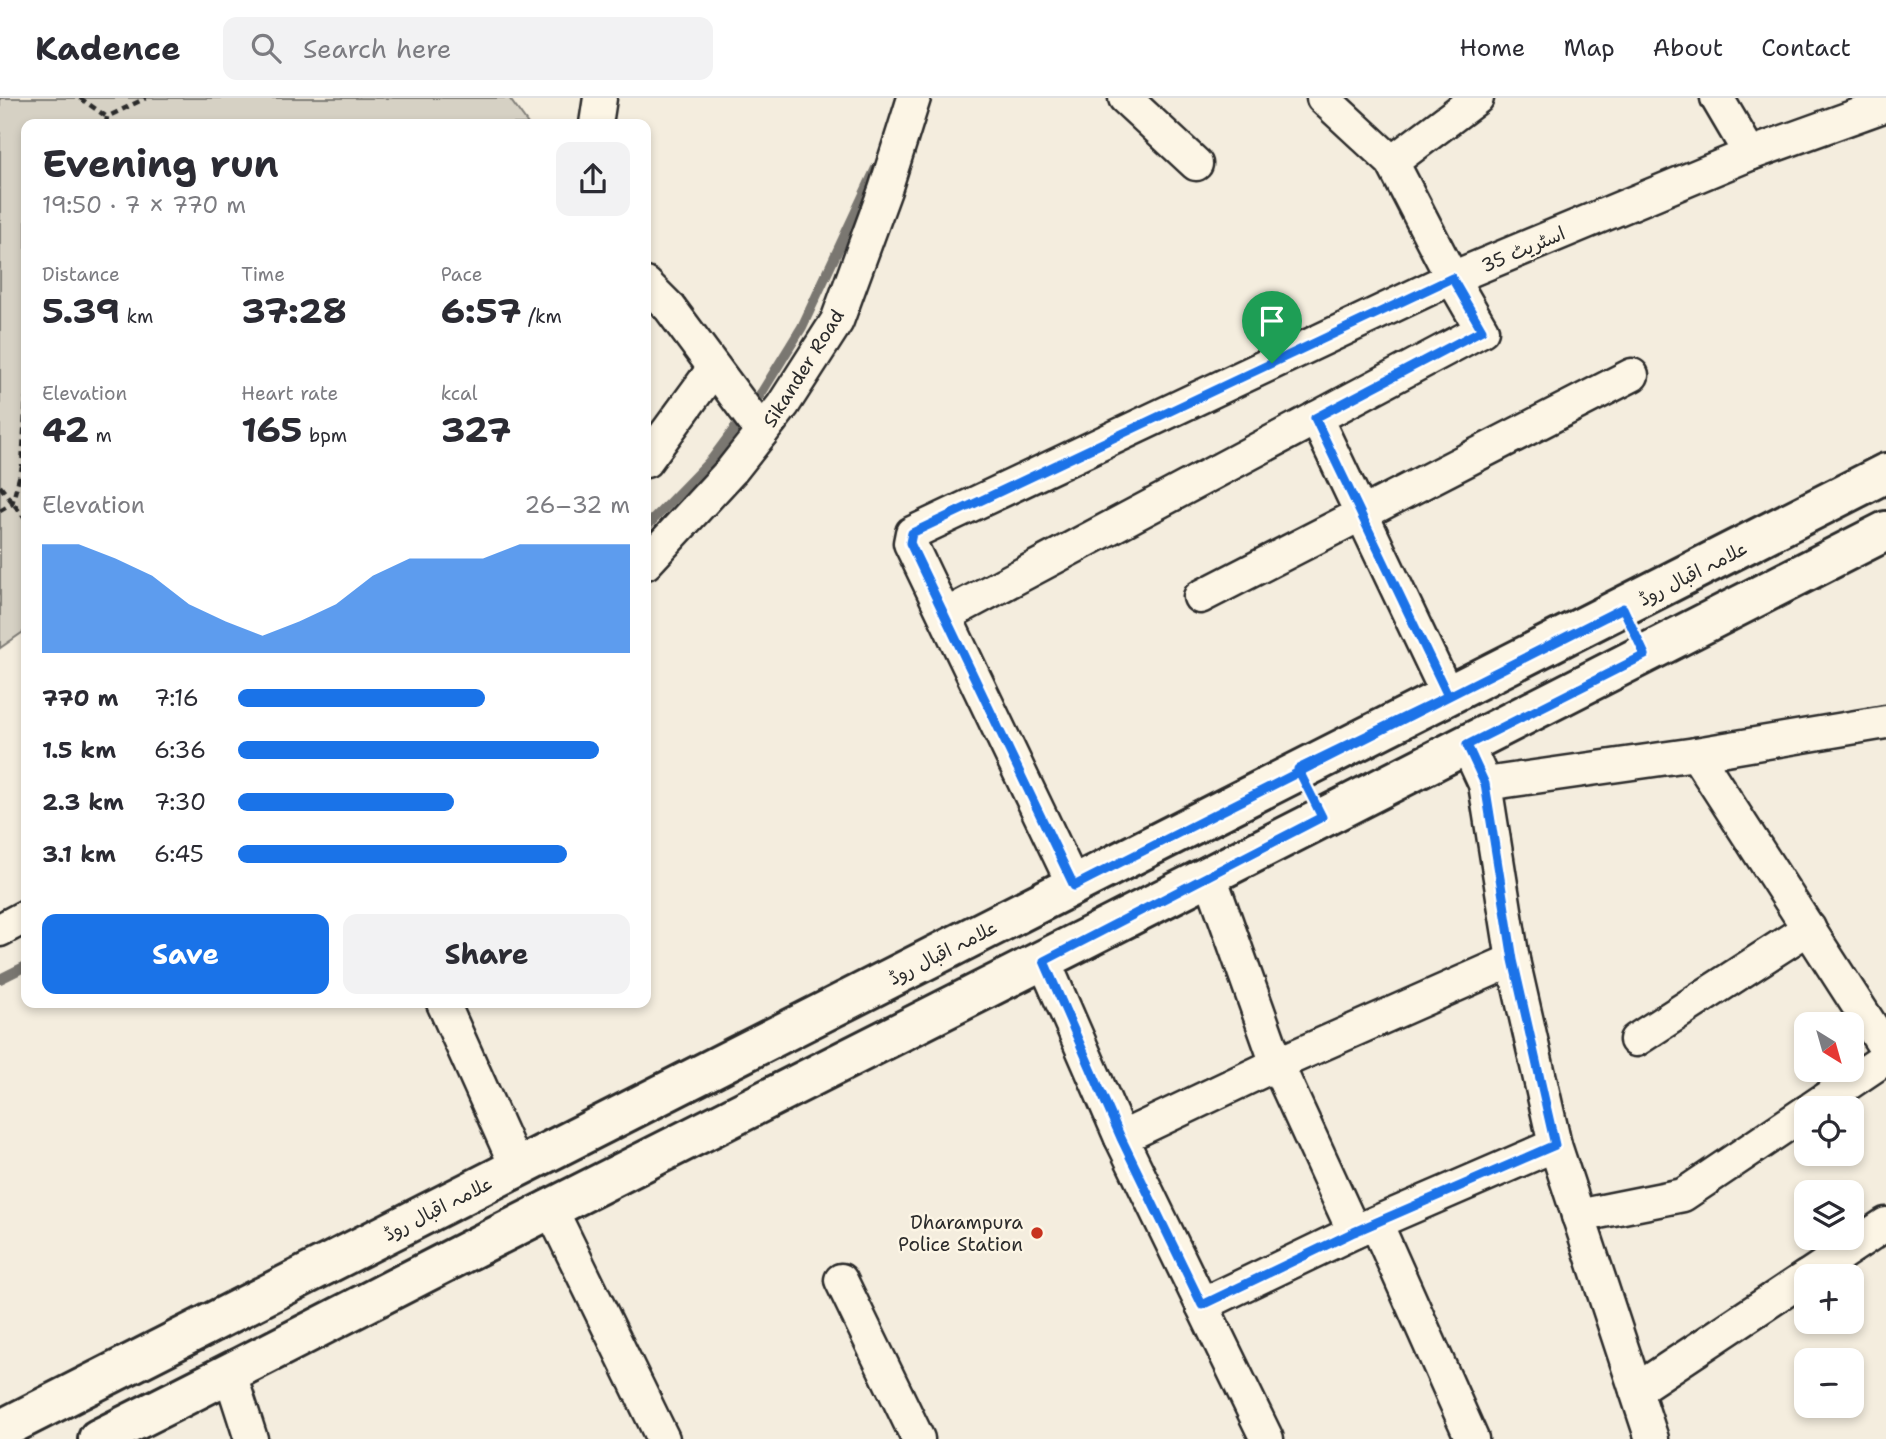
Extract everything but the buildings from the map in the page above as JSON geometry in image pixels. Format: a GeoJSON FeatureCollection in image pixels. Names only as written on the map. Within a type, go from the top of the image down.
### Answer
{"type":"FeatureCollection","features":[{"type":"Feature","properties":{"kind":"main road","name":"علامہ اقبال روڈ"},"geometry":{"type":"LineString","coordinates":[[0,1430],[1074,886],[1298,769],[1623,608],[1886,473]]}},
{"type":"Feature","properties":{"kind":"main road"},"geometry":{"type":"LineString","coordinates":[[69,1395],[96,1439],[230,1374],[1886,531]]}},
{"type":"Feature","properties":{"kind":"main road"},"geometry":{"type":"LineString","coordinates":[[1623,608],[1645,655]]}},
{"type":"Feature","properties":{"kind":"main road"},"geometry":{"type":"LineString","coordinates":[[1298,769],[1322,817]]}},
{"type":"Feature","properties":{"kind":"street"},"geometry":{"type":"LineString","coordinates":[[597,119],[600,98]]}},
{"type":"Feature","properties":{"kind":"street","name":"Sikander Road"},"geometry":{"type":"LineString","coordinates":[[651,558],[732,470],[762,432],[783,405],[837,321],[914,98]]}},
{"type":"Feature","properties":{"kind":"street"},"geometry":{"type":"LineString","coordinates":[[1125,98],[1196,164]]}},
{"type":"Feature","properties":{"kind":"street"},"geometry":{"type":"LineString","coordinates":[[1074,886],[946,615],[1482,330],[1392,162],[1323,98]]}},
{"type":"Feature","properties":{"kind":"street"},"geometry":{"type":"LineString","coordinates":[[1392,162],[1477,98]]}},
{"type":"Feature","properties":{"kind":"street"},"geometry":{"type":"LineString","coordinates":[[1717,98],[1750,154]]}},
{"type":"Feature","properties":{"kind":"street","name":"اسٹریٹ 35"},"geometry":{"type":"LineString","coordinates":[[946,615],[910,543],[912,533],[1452,278],[1750,154],[1882,114]]}},
{"type":"Feature","properties":{"kind":"street"},"geometry":{"type":"LineString","coordinates":[[651,289],[670,308],[762,432]]}},
{"type":"Feature","properties":{"kind":"street"},"geometry":{"type":"LineString","coordinates":[[651,454],[714,368]]}},
{"type":"Feature","properties":{"kind":"street"},"geometry":{"type":"LineString","coordinates":[[1200,597],[1632,375]]}},
{"type":"Feature","properties":{"kind":"street"},"geometry":{"type":"LineString","coordinates":[[1315,418],[1448,696]]}},
{"type":"Feature","properties":{"kind":"street"},"geometry":{"type":"LineString","coordinates":[[1485,784],[1696,754],[1886,722]]}},
{"type":"Feature","properties":{"kind":"street"},"geometry":{"type":"LineString","coordinates":[[1467,745],[1485,784],[1513,960],[1555,1145],[1652,1439]]}},
{"type":"Feature","properties":{"kind":"street"},"geometry":{"type":"LineString","coordinates":[[1696,754],[1886,1049]]}},
{"type":"Feature","properties":{"kind":"street"},"geometry":{"type":"LineString","coordinates":[[1210,876],[1278,1064],[1365,1227],[1472,1439]]}},
{"type":"Feature","properties":{"kind":"street"},"geometry":{"type":"LineString","coordinates":[[0,930],[21,919]]}},
{"type":"Feature","properties":{"kind":"street"},"geometry":{"type":"LineString","coordinates":[[1636,1040],[1809,928]]}},
{"type":"Feature","properties":{"kind":"street"},"geometry":{"type":"LineString","coordinates":[[1121,1138],[1278,1064],[1513,960]]}},
{"type":"Feature","properties":{"kind":"street"},"geometry":{"type":"LineString","coordinates":[[1044,961],[1121,1138],[1267,1439]]}},
{"type":"Feature","properties":{"kind":"street"},"geometry":{"type":"LineString","coordinates":[[445,1008],[517,1168]]}},
{"type":"Feature","properties":{"kind":"street"},"geometry":{"type":"LineString","coordinates":[[1830,1096],[1886,1058]]}},
{"type":"Feature","properties":{"kind":"street"},"geometry":{"type":"LineString","coordinates":[[1578,1216],[1683,1195],[1794,1120]]}},
{"type":"Feature","properties":{"kind":"street"},"geometry":{"type":"LineString","coordinates":[[1202,1305],[1365,1227],[1555,1145]]}},
{"type":"Feature","properties":{"kind":"street"},"geometry":{"type":"LineString","coordinates":[[551,1209],[663,1439]]}},
{"type":"Feature","properties":{"kind":"street"},"geometry":{"type":"LineString","coordinates":[[1826,1264],[1886,1224]]}},
{"type":"Feature","properties":{"kind":"street"},"geometry":{"type":"LineString","coordinates":[[841,1280],[918,1439]]}},
{"type":"Feature","properties":{"kind":"street"},"geometry":{"type":"LineString","coordinates":[[1636,1390],[1794,1286]]}},
{"type":"Feature","properties":{"kind":"street"},"geometry":{"type":"LineString","coordinates":[[230,1374],[251,1439]]}},
{"type":"Feature","properties":{"kind":"path"},"geometry":{"type":"LineString","coordinates":[[80,98],[107,117],[146,98]]}},
{"type":"Feature","properties":{"kind":"path"},"geometry":{"type":"LineString","coordinates":[[0,511],[12,503],[21,471]]}},
{"type":"Feature","properties":{"kind":"path"},"geometry":{"type":"LineString","coordinates":[[0,486],[21,514]]}},
{"type":"Feature","properties":{"kind":"shaded area"},"geometry":{"type":"Polygon","coordinates":[[[0,98],[509,98],[524,119],[21,119],[21,633],[0,648],[0,98]]]}},
{"type":"Feature","properties":{"kind":"waterway"},"geometry":{"type":"LineString","coordinates":[[651,522],[712,459],[762,392],[802,327],[876,168]]}},
{"type":"Feature","properties":{"kind":"waterway"},"geometry":{"type":"LineString","coordinates":[[0,979],[21,968]]}},
{"type":"Feature","properties":{"kind":"place","name":"Dharampura Police Station"},"geometry":{"type":"Point","coordinates":[1037,1233]}},
{"type":"Feature","properties":{"kind":"route"},"geometry":{"type":"LineString","coordinates":[[1272,363],[912,533],[910,543],[1074,886],[1298,769],[1373,733],[1448,696],[1623,608],[1645,655],[1467,745],[1485,784],[1513,960],[1555,1145],[1354,1232],[1202,1305],[1121,1138],[1044,961],[1322,817],[1298,769],[1448,696],[1315,418],[1482,330],[1452,278],[1272,363]]}}]}
